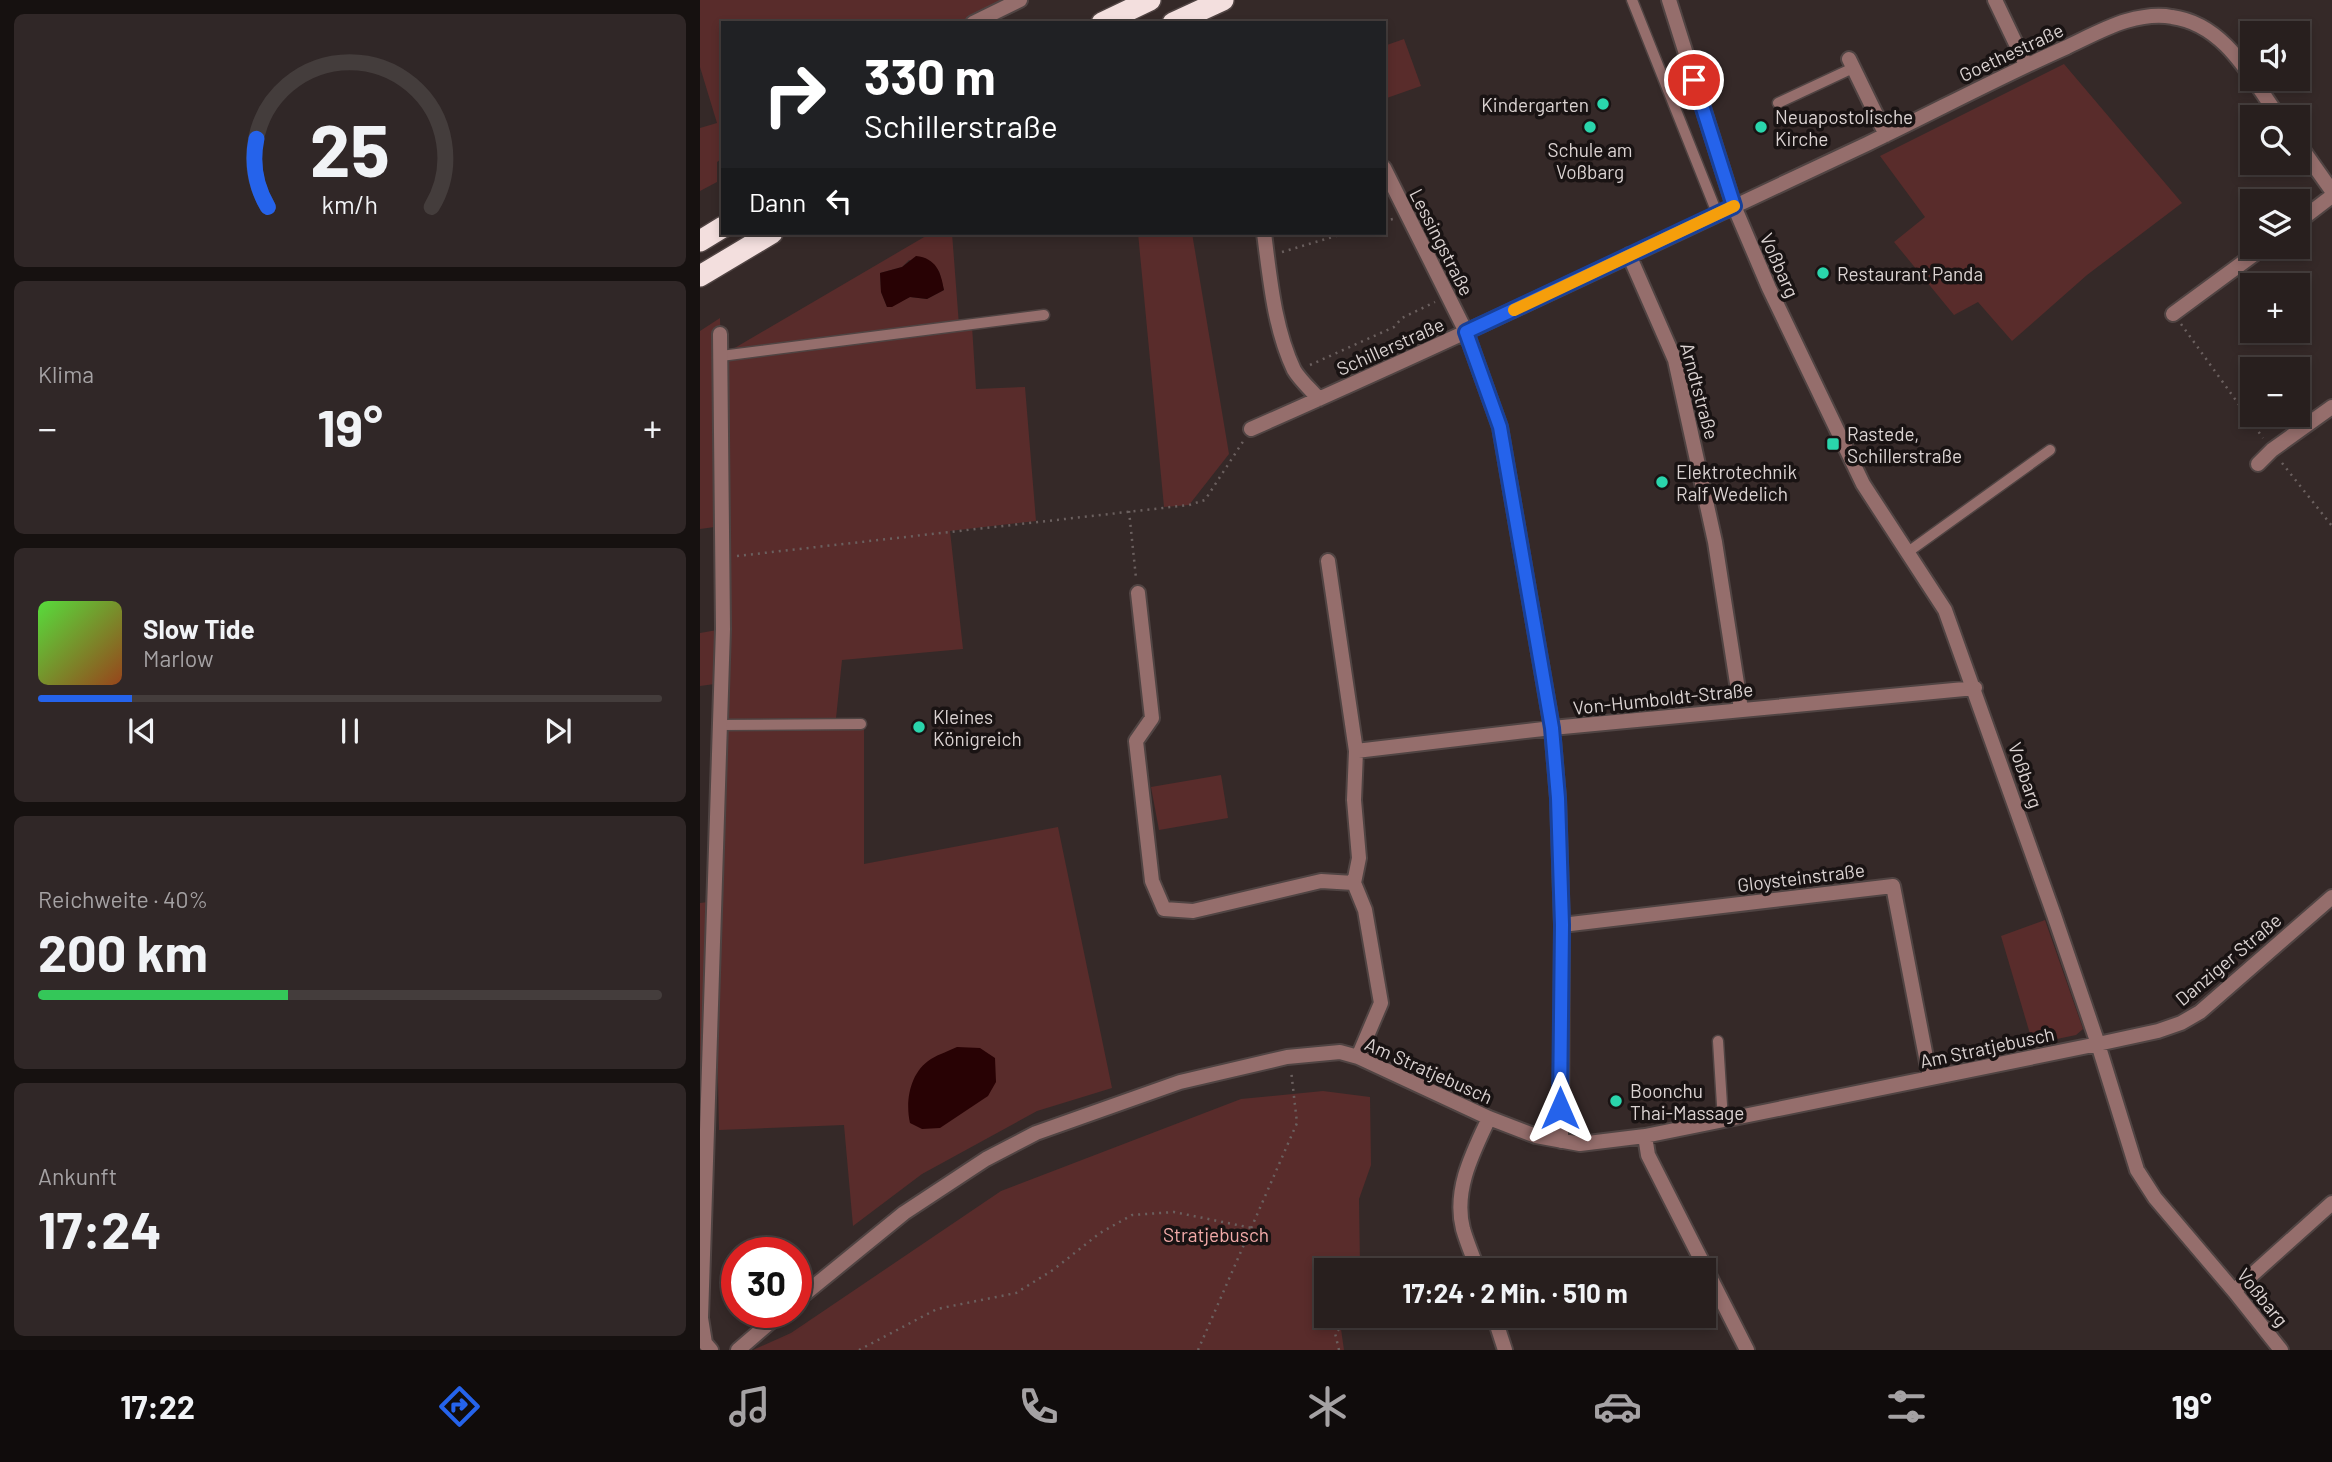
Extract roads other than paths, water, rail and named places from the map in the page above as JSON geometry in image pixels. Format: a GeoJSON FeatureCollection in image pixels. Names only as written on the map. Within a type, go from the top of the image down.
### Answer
{"type":"FeatureCollection","features":[{"type":"Feature","properties":{"kind":"highway"},"geometry":{"type":"LineString","coordinates":[[1106,21],[1150,0]]}},
{"type":"Feature","properties":{"kind":"highway"},"geometry":{"type":"LineString","coordinates":[[1176,21],[1223,0]]}},
{"type":"Feature","properties":{"kind":"highway"},"geometry":{"type":"LineString","coordinates":[[700,241],[721,228]]}},
{"type":"Feature","properties":{"kind":"highway"},"geometry":{"type":"LineString","coordinates":[[700,276],[769,235]]}},
{"type":"Feature","properties":{"kind":"street"},"geometry":{"type":"LineString","coordinates":[[977,21],[1020,0]]}},
{"type":"Feature","properties":{"kind":"street","name":"Voßbarg"},"geometry":{"type":"LineString","coordinates":[[1669,0],[1734,206],[1769,288],[1863,484],[1945,610],[1975,688],[2098,1044],[2137,1170],[2155,1198],[2279,1349]]}},
{"type":"Feature","properties":{"kind":"street"},"geometry":{"type":"LineString","coordinates":[[1995,0],[2026,65]]}},
{"type":"Feature","properties":{"kind":"street","name":"Goethestraße"},"geometry":{"type":"LineString","coordinates":[[1734,206],[1886,135],[2026,65],[2125,21],[2148,16],[2172,17],[2194,23],[2214,34],[2230,48],[2270,105]]}},
{"type":"Feature","properties":{"kind":"street"},"geometry":{"type":"LineString","coordinates":[[1851,63],[1886,135]]}},
{"type":"Feature","properties":{"kind":"street"},"geometry":{"type":"LineString","coordinates":[[2310,160],[2332,191]]}},
{"type":"Feature","properties":{"kind":"street","name":"Lessingstraße"},"geometry":{"type":"LineString","coordinates":[[1386,173],[1466,332],[1500,427],[1552,728],[1558,798],[1562,925],[1561,1142]]}},
{"type":"Feature","properties":{"kind":"street"},"geometry":{"type":"LineString","coordinates":[[2310,213],[2332,196]]}},
{"type":"Feature","properties":{"kind":"street","name":"Schillerstraße"},"geometry":{"type":"LineString","coordinates":[[1251,429],[1734,206]]}},
{"type":"Feature","properties":{"kind":"street"},"geometry":{"type":"LineString","coordinates":[[1264,235],[1278,317],[1296,372],[1319,399]]}},
{"type":"Feature","properties":{"kind":"street","name":"Arndtstraße"},"geometry":{"type":"LineString","coordinates":[[1629,256],[1675,360],[1715,542],[1741,709]]}},
{"type":"Feature","properties":{"kind":"street"},"geometry":{"type":"LineString","coordinates":[[2173,314],[2248,259]]}},
{"type":"Feature","properties":{"kind":"street"},"geometry":{"type":"LineString","coordinates":[[711,1350],[705,1343],[701,1318],[720,725],[723,557],[720,334]]}},
{"type":"Feature","properties":{"kind":"street"},"geometry":{"type":"LineString","coordinates":[[2258,464],[2272,450],[2332,407]]}},
{"type":"Feature","properties":{"kind":"street"},"geometry":{"type":"LineString","coordinates":[[1328,561],[1356,751],[1354,800],[1359,858],[1354,883],[1365,911],[1381,1003],[1358,1057]]}},
{"type":"Feature","properties":{"kind":"street"},"geometry":{"type":"LineString","coordinates":[[1138,593],[1152,718],[1136,741],[1152,881],[1164,909],[1193,911],[1321,881],[1354,883]]}},
{"type":"Feature","properties":{"kind":"street","name":"Von-Humboldt-Straße"},"geometry":{"type":"LineString","coordinates":[[1356,751],[1552,728],[1975,688]]}},
{"type":"Feature","properties":{"kind":"street","name":"Gloysteinstraße"},"geometry":{"type":"LineString","coordinates":[[1562,925],[1893,886],[1930,1078]]}},
{"type":"Feature","properties":{"kind":"street","name":"Danziger Straße"},"geometry":{"type":"LineString","coordinates":[[2098,1044],[2158,1031],[2181,1023],[2200,1012],[2332,897]]}},
{"type":"Feature","properties":{"kind":"street","name":"Am Stratjebusch"},"geometry":{"type":"LineString","coordinates":[[812,1288],[904,1213],[986,1159],[1036,1133],[1180,1082],[1287,1057],[1340,1052],[1358,1057],[1489,1118],[1535,1136],[1580,1144],[1645,1136],[1723,1121],[2098,1044]]}},
{"type":"Feature","properties":{"kind":"street"},"geometry":{"type":"LineString","coordinates":[[1474,1258],[1463,1226],[1461,1187],[1472,1154],[1489,1118]]}},
{"type":"Feature","properties":{"kind":"street"},"geometry":{"type":"LineString","coordinates":[[1645,1136],[1648,1155],[1747,1350]]}},
{"type":"Feature","properties":{"kind":"street"},"geometry":{"type":"LineString","coordinates":[[2234,1291],[2332,1203]]}},
{"type":"Feature","properties":{"kind":"street"},"geometry":{"type":"LineString","coordinates":[[737,1350],[763,1328]]}},
{"type":"Feature","properties":{"kind":"street"},"geometry":{"type":"LineString","coordinates":[[1498,1328],[1505,1350]]}},
{"type":"Feature","properties":{"kind":"lane"},"geometry":{"type":"LineString","coordinates":[[1632,0],[1717,213]]}},
{"type":"Feature","properties":{"kind":"lane"},"geometry":{"type":"LineString","coordinates":[[1778,103],[1851,63]]}},
{"type":"Feature","properties":{"kind":"lane"},"geometry":{"type":"LineString","coordinates":[[721,356],[1044,315]]}},
{"type":"Feature","properties":{"kind":"lane"},"geometry":{"type":"LineString","coordinates":[[1908,552],[2050,450]]}},
{"type":"Feature","properties":{"kind":"lane"},"geometry":{"type":"LineString","coordinates":[[720,725],[861,724]]}},
{"type":"Feature","properties":{"kind":"lane"},"geometry":{"type":"LineString","coordinates":[[1718,1041],[1723,1121]]}},
{"type":"Feature","properties":{"kind":"place","name":"Kindergarten"},"geometry":{"type":"Point","coordinates":[1603,104]}},
{"type":"Feature","properties":{"kind":"place","name":"Schule am Voßbarg"},"geometry":{"type":"Point","coordinates":[1590,127]}},
{"type":"Feature","properties":{"kind":"place","name":"Neuapostolische Kirche"},"geometry":{"type":"Point","coordinates":[1761,127]}},
{"type":"Feature","properties":{"kind":"place","name":"Restaurant Panda"},"geometry":{"type":"Point","coordinates":[1823,273]}},
{"type":"Feature","properties":{"kind":"place","name":"Rastede, Schillerstraße"},"geometry":{"type":"Point","coordinates":[1833,444]}},
{"type":"Feature","properties":{"kind":"place","name":"Elektrotechnik Ralf Wedelich"},"geometry":{"type":"Point","coordinates":[1662,482]}},
{"type":"Feature","properties":{"kind":"place","name":"Kleines Königreich"},"geometry":{"type":"Point","coordinates":[919,727]}},
{"type":"Feature","properties":{"kind":"place","name":"Boonchu Thai-Massage"},"geometry":{"type":"Point","coordinates":[1616,1101]}},
{"type":"Feature","properties":{"kind":"park label","name":"Stratjebusch"},"geometry":{"type":"Point","coordinates":[1216,1234]}}]}
